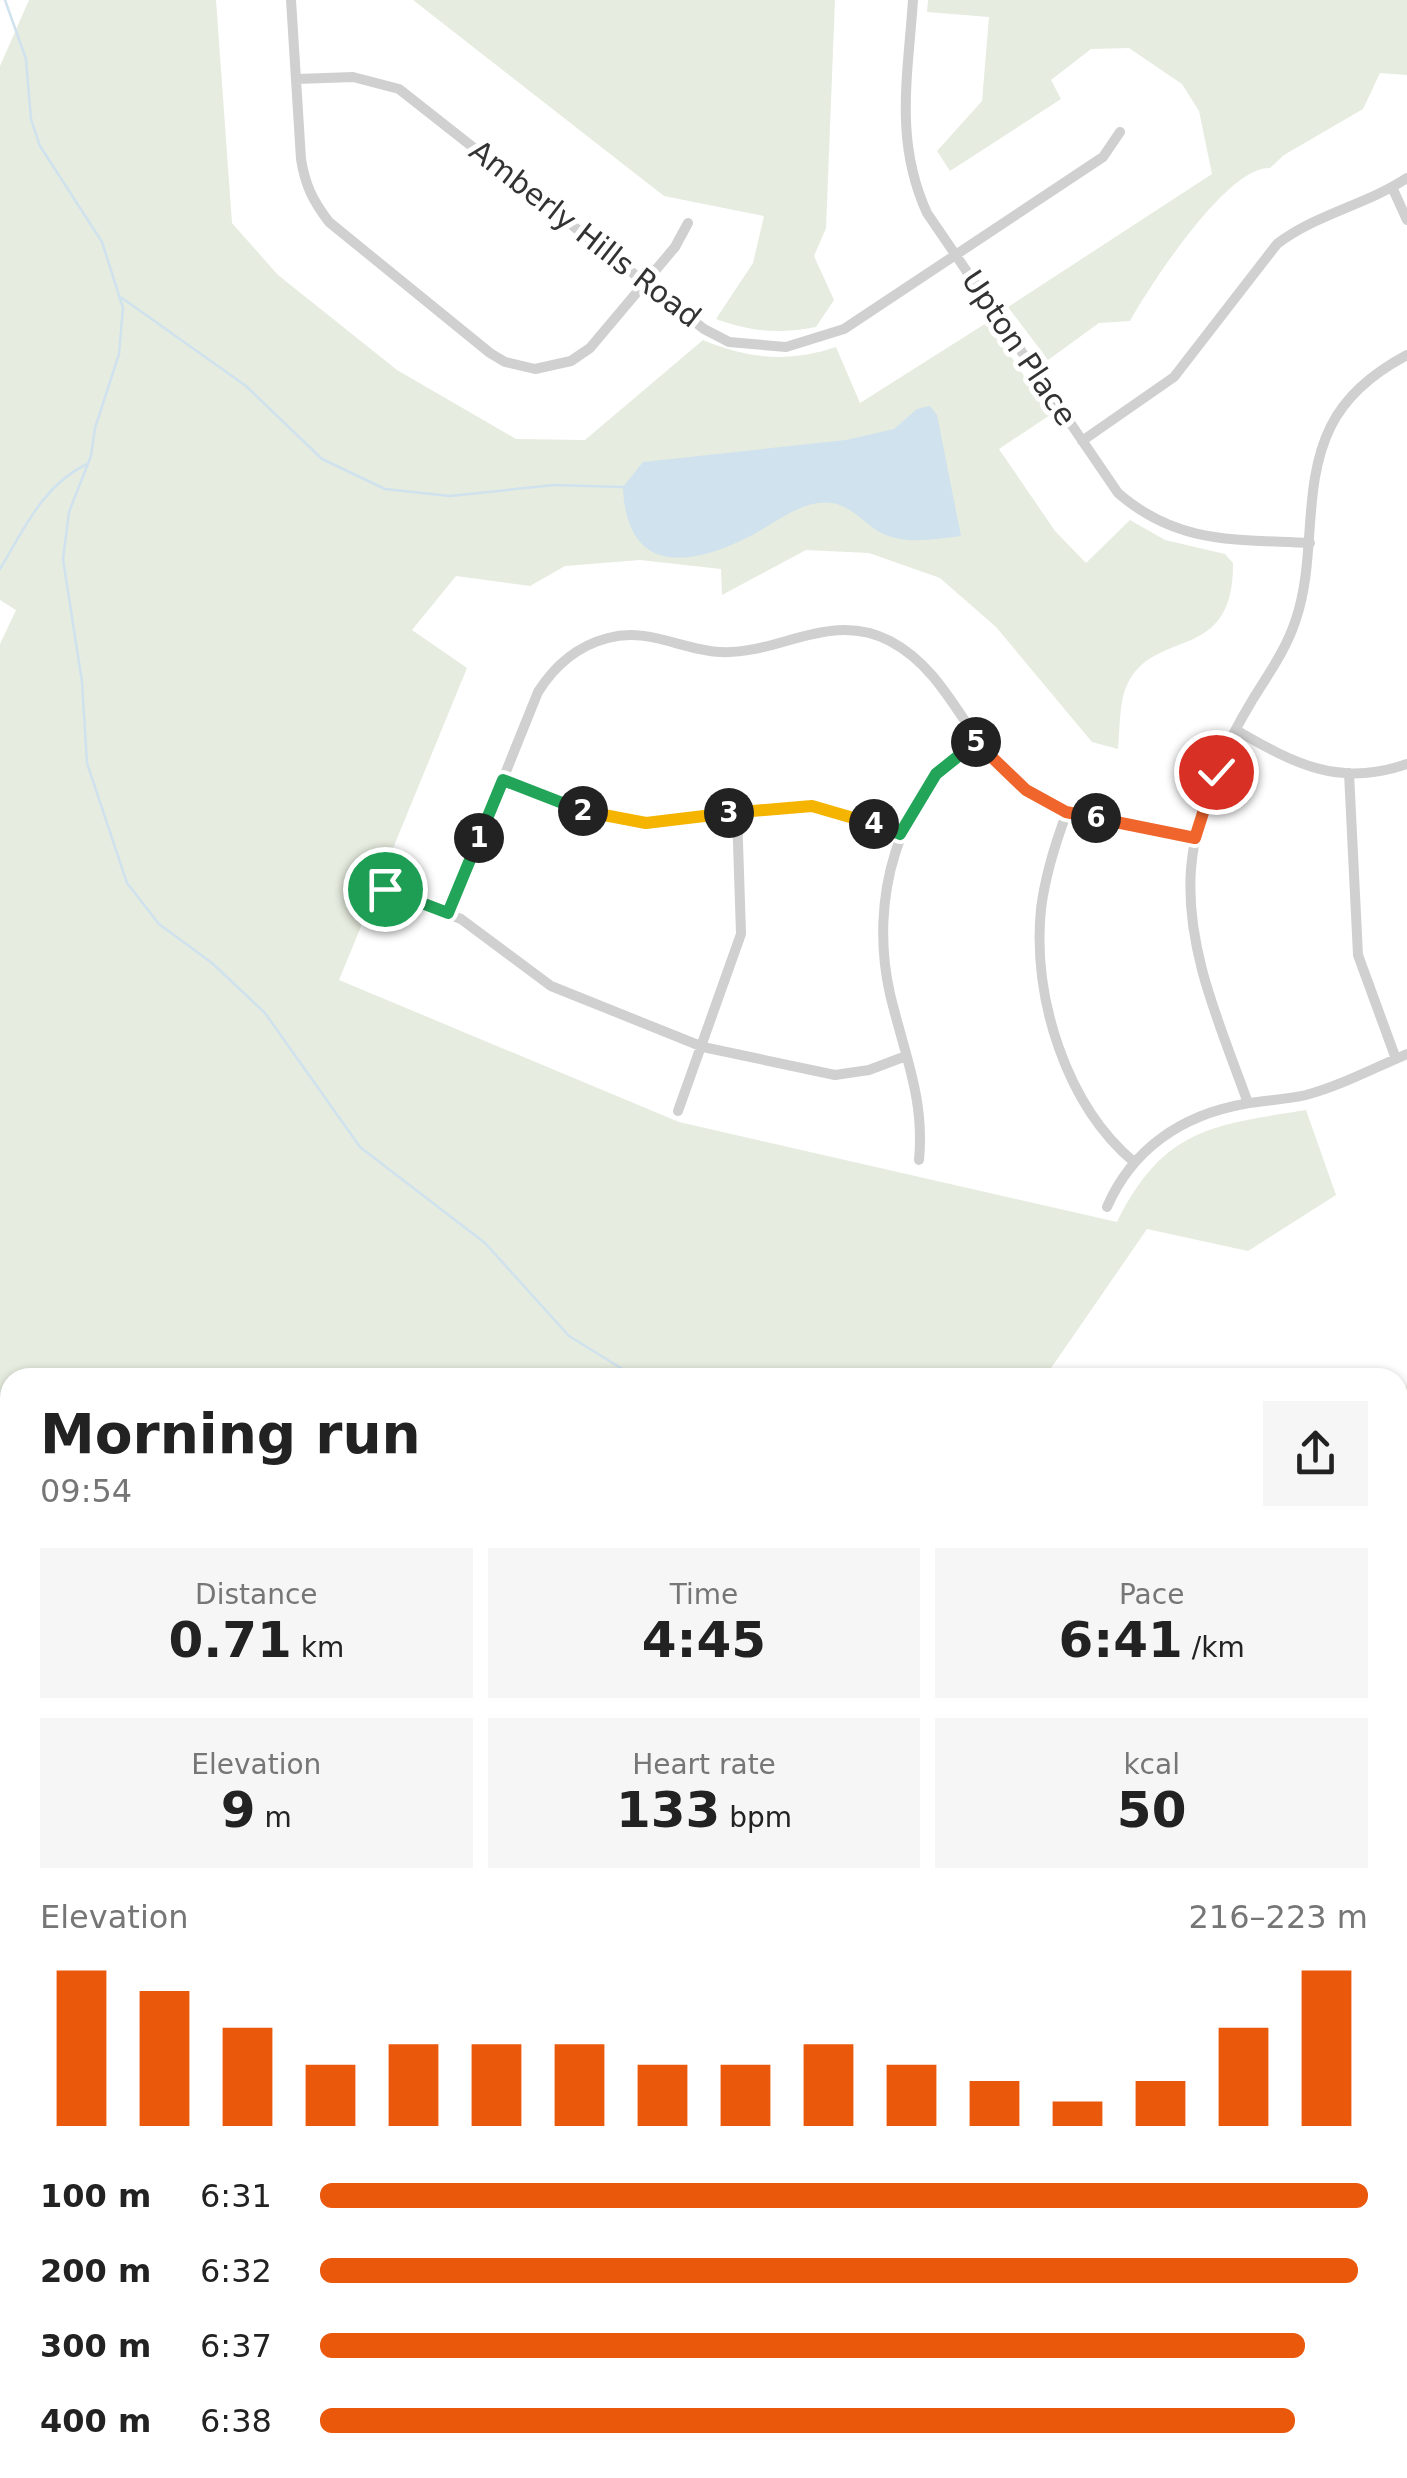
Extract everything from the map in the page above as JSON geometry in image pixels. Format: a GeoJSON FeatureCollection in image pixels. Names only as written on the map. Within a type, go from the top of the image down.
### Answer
{"type":"FeatureCollection","features":[{"type":"Feature","properties":{"kind":"street"},"geometry":{"type":"LineString","coordinates":[[291,0],[304,184],[329,222],[505,362],[536,368],[570,361],[590,348],[645,284],[688,223]]}},
{"type":"Feature","properties":{"kind":"street","name":"Upton Place"},"geometry":{"type":"LineString","coordinates":[[913,0],[906,156],[927,213],[1118,494],[1162,524],[1198,536],[1310,543]]}},
{"type":"Feature","properties":{"kind":"street","name":"Amberly Hills Road"},"geometry":{"type":"LineString","coordinates":[[297,80],[353,77],[399,90],[645,284],[729,342],[786,347],[844,329],[958,256],[1104,158],[1120,132]]}},
{"type":"Feature","properties":{"kind":"street"},"geometry":{"type":"LineString","coordinates":[[1082,441],[1174,376],[1278,244],[1297,228],[1407,178]]}},
{"type":"Feature","properties":{"kind":"street"},"geometry":{"type":"LineString","coordinates":[[1392,187],[1407,220]]}},
{"type":"Feature","properties":{"kind":"street"},"geometry":{"type":"LineString","coordinates":[[1248,1103],[1201,968],[1194,935],[1190,901],[1195,838],[1236,730],[1296,621],[1310,543],[1315,470],[1332,422],[1352,394],[1407,356]]}},
{"type":"Feature","properties":{"kind":"street"},"geometry":{"type":"LineString","coordinates":[[448,913],[538,692],[550,674],[576,652],[613,636],[651,636],[733,652],[814,630],[868,633],[900,646],[924,666],[978,740],[1026,790],[1066,812],[1195,838]]}},
{"type":"Feature","properties":{"kind":"street"},"geometry":{"type":"LineString","coordinates":[[1236,730],[1298,765],[1349,772],[1407,764]]}},
{"type":"Feature","properties":{"kind":"street"},"geometry":{"type":"LineString","coordinates":[[920,1160],[919,1091],[906,1056],[884,949],[885,908],[900,834],[936,774],[978,740]]}},
{"type":"Feature","properties":{"kind":"street"},"geometry":{"type":"LineString","coordinates":[[1106,1207],[1134,1162],[1164,1134],[1192,1118],[1248,1103],[1306,1095],[1401,1056],[1358,954],[1349,772]]}},
{"type":"Feature","properties":{"kind":"street"},"geometry":{"type":"LineString","coordinates":[[503,780],[616,820],[682,821],[812,806],[900,834]]}},
{"type":"Feature","properties":{"kind":"street"},"geometry":{"type":"LineString","coordinates":[[678,1111],[741,934],[736,812]]}},
{"type":"Feature","properties":{"kind":"street"},"geometry":{"type":"LineString","coordinates":[[1066,812],[1045,885],[1042,975],[1057,1040],[1073,1079],[1112,1144],[1134,1162]]}},
{"type":"Feature","properties":{"kind":"street"},"geometry":{"type":"LineString","coordinates":[[385,889],[448,913],[551,986],[703,1047],[835,1075],[869,1070],[906,1056]]}},
{"type":"Feature","properties":{"kind":"shaded area"},"geometry":{"type":"Polygon","coordinates":[[[29,0],[216,0],[232,223],[278,275],[397,370],[516,439],[585,440],[703,340],[769,357],[836,347],[860,403],[988,322],[1050,415],[999,449],[1055,531],[1086,563],[1130,520],[1165,540],[1225,554],[1233,563],[1230,595],[1221,617],[1207,631],[1155,655],[1139,667],[1127,685],[1118,749],[1092,742],[996,627],[940,578],[869,553],[806,550],[722,595],[721,569],[640,560],[565,566],[530,586],[456,576],[412,630],[467,668],[339,980],[679,1122],[1117,1222],[1153,1167],[1193,1137],[1243,1121],[1306,1110],[1336,1195],[1248,1251],[1147,1229],[1051,1368],[0,1368],[0,644],[16,610],[0,600],[0,66],[29,0]]]}},
{"type":"Feature","properties":{"kind":"shaded area"},"geometry":{"type":"Polygon","coordinates":[[[413,0],[835,0],[826,228],[814,256],[834,300],[816,327],[766,330],[716,319],[753,263],[764,216],[664,196],[413,0]]]}},
{"type":"Feature","properties":{"kind":"shaded area"},"geometry":{"type":"Polygon","coordinates":[[[928,0],[1407,0],[1407,75],[1380,73],[1363,109],[1284,155],[1270,168],[1253,172],[1233,186],[1192,230],[1130,321],[1099,323],[1048,360],[1008,307],[1212,174],[1199,111],[1182,84],[1129,48],[1091,49],[1051,80],[1061,99],[950,171],[937,151],[982,101],[989,17],[927,12],[928,0]]]}},
{"type":"Feature","properties":{"kind":"water"},"geometry":{"type":"Polygon","coordinates":[[[930,406],[937,415],[961,536],[898,539],[878,531],[845,507],[820,503],[797,509],[719,550],[678,558],[660,555],[646,547],[634,534],[626,514],[623,487],[643,462],[846,440],[894,429],[917,409],[930,406]]]}},
{"type":"Feature","properties":{"kind":"waterway"},"geometry":{"type":"LineString","coordinates":[[5,0],[26,59],[31,119],[40,146],[102,242],[123,308],[119,354],[95,428],[91,456],[69,512],[63,559],[82,682],[87,763],[127,883],[159,924],[212,963],[265,1013],[360,1147],[485,1243],[569,1336],[621,1368]]}},
{"type":"Feature","properties":{"kind":"waterway"},"geometry":{"type":"LineString","coordinates":[[122,298],[246,386],[322,459],[385,489],[450,496],[554,485],[623,487]]}},
{"type":"Feature","properties":{"kind":"waterway"},"geometry":{"type":"LineString","coordinates":[[0,569],[46,496],[87,464]]}},
{"type":"Feature","properties":{"kind":"route"},"geometry":{"type":"LineString","coordinates":[[385,889],[448,913],[503,780],[590,814],[616,820],[682,821],[794,805],[843,812],[900,834],[918,798],[936,774],[978,740],[1026,790],[1066,812],[1195,838],[1216,772]]}}]}
